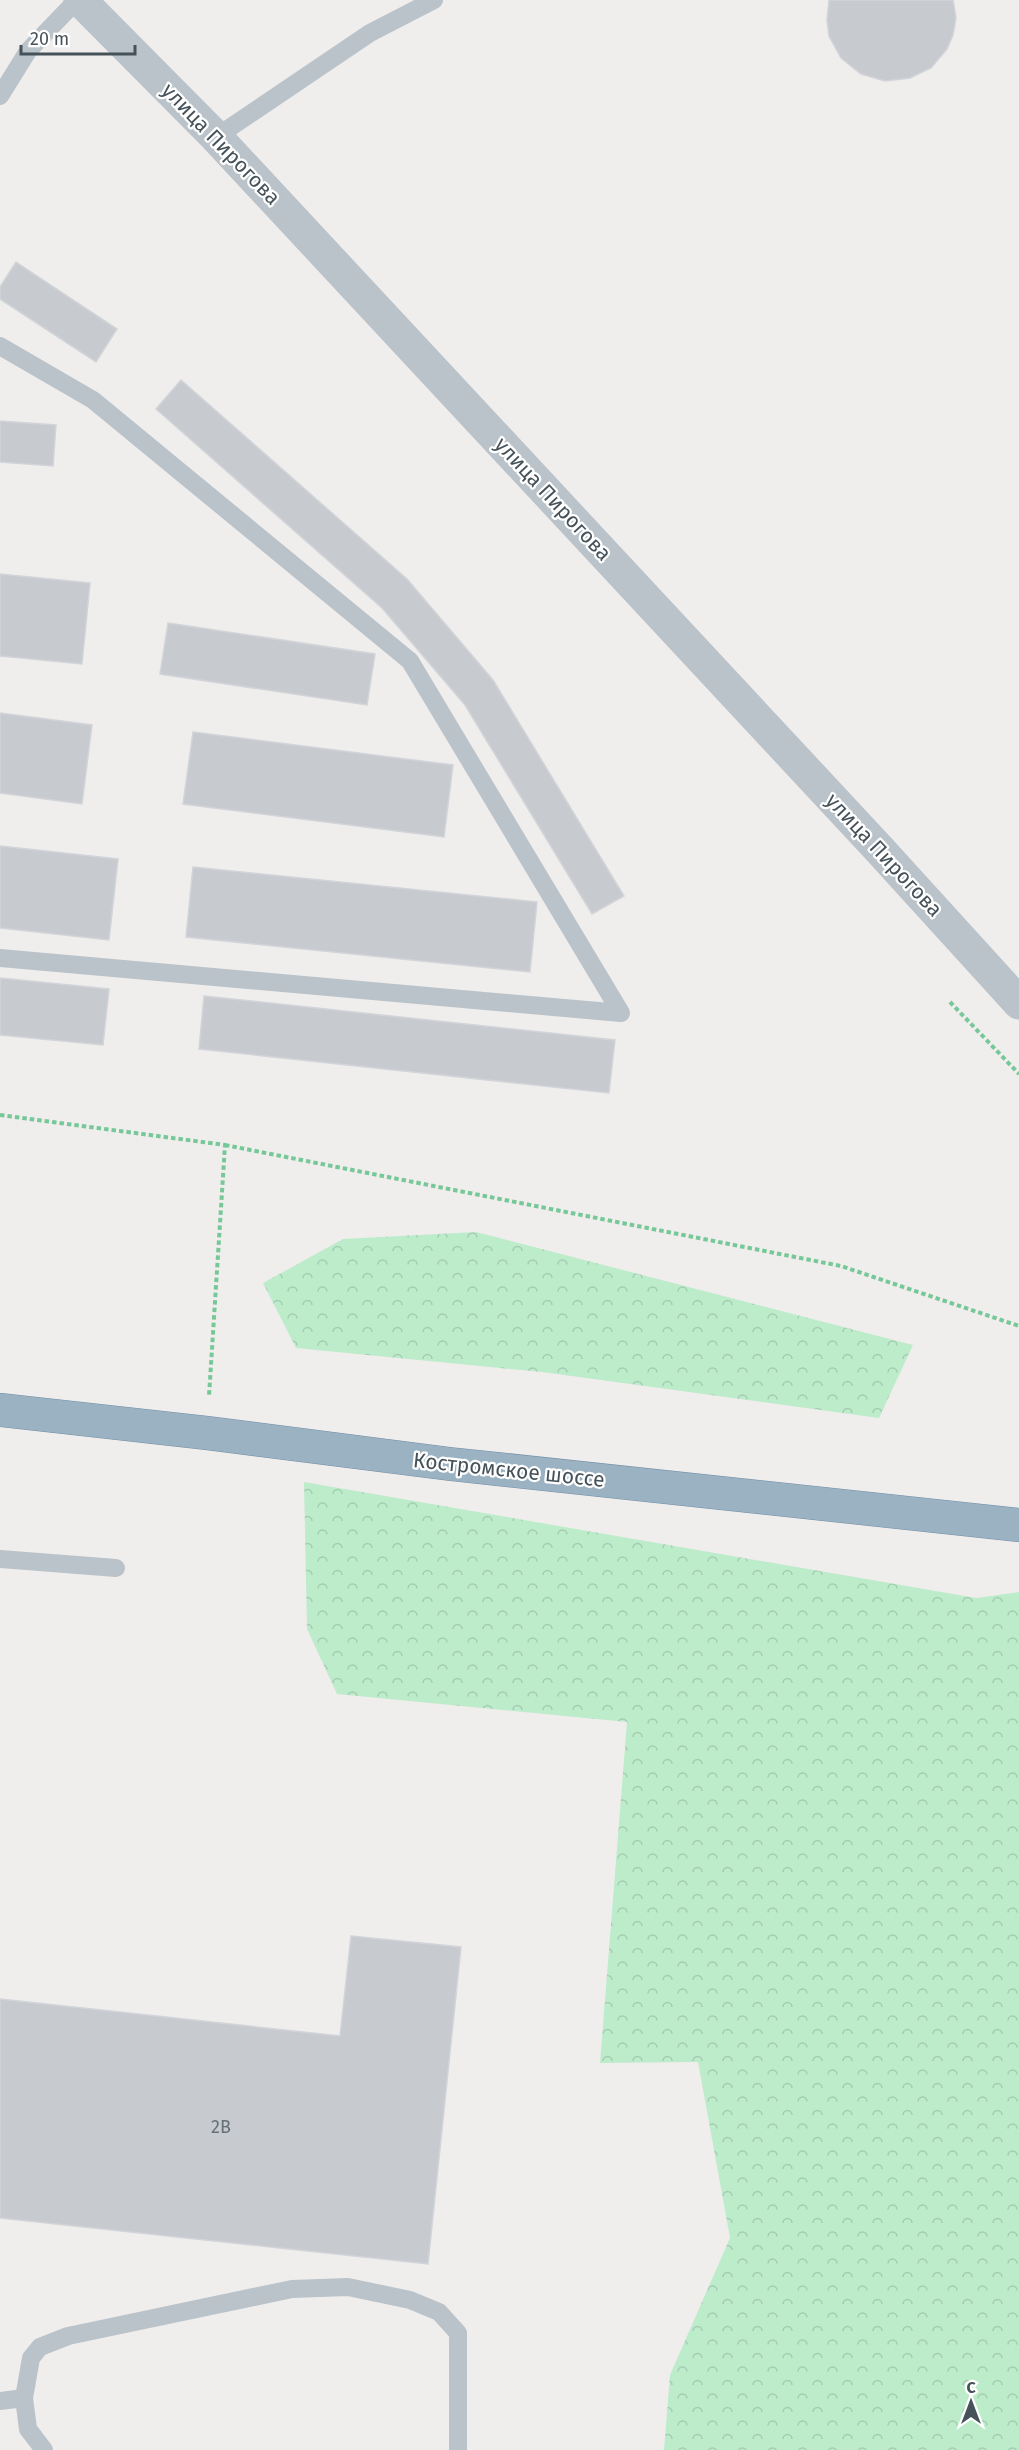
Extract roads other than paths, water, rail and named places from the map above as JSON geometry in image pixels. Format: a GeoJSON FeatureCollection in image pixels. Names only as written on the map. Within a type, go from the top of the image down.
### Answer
{"type":"FeatureCollection","features":[{"type":"Feature","properties":{"kind":"highway","name":"Костромское шоссе"},"geometry":{"type":"LineString","coordinates":[[0,1410],[207,1433],[450,1464],[1019,1525]]}},
{"type":"Feature","properties":{"kind":"street","name":"улица Пирогова"},"geometry":{"type":"LineString","coordinates":[[79,0],[216,136],[879,849],[1019,1003]]}},
{"type":"Feature","properties":{"kind":"lane"},"geometry":{"type":"LineString","coordinates":[[0,96],[28,51],[79,0]]}},
{"type":"Feature","properties":{"kind":"lane"},"geometry":{"type":"LineString","coordinates":[[216,136],[370,33],[434,0]]}},
{"type":"Feature","properties":{"kind":"lane"},"geometry":{"type":"LineString","coordinates":[[0,346],[93,400],[410,661],[621,1013],[0,958]]}},
{"type":"Feature","properties":{"kind":"lane"},"geometry":{"type":"LineString","coordinates":[[0,1559],[116,1568]]}},
{"type":"Feature","properties":{"kind":"lane"},"geometry":{"type":"LineString","coordinates":[[44,2450],[28,2429],[24,2398],[31,2358],[40,2347],[68,2336],[292,2289],[348,2287],[411,2300],[439,2312],[458,2333],[458,2450]]}},
{"type":"Feature","properties":{"kind":"lane"},"geometry":{"type":"LineString","coordinates":[[0,2401],[24,2398]]}}]}
